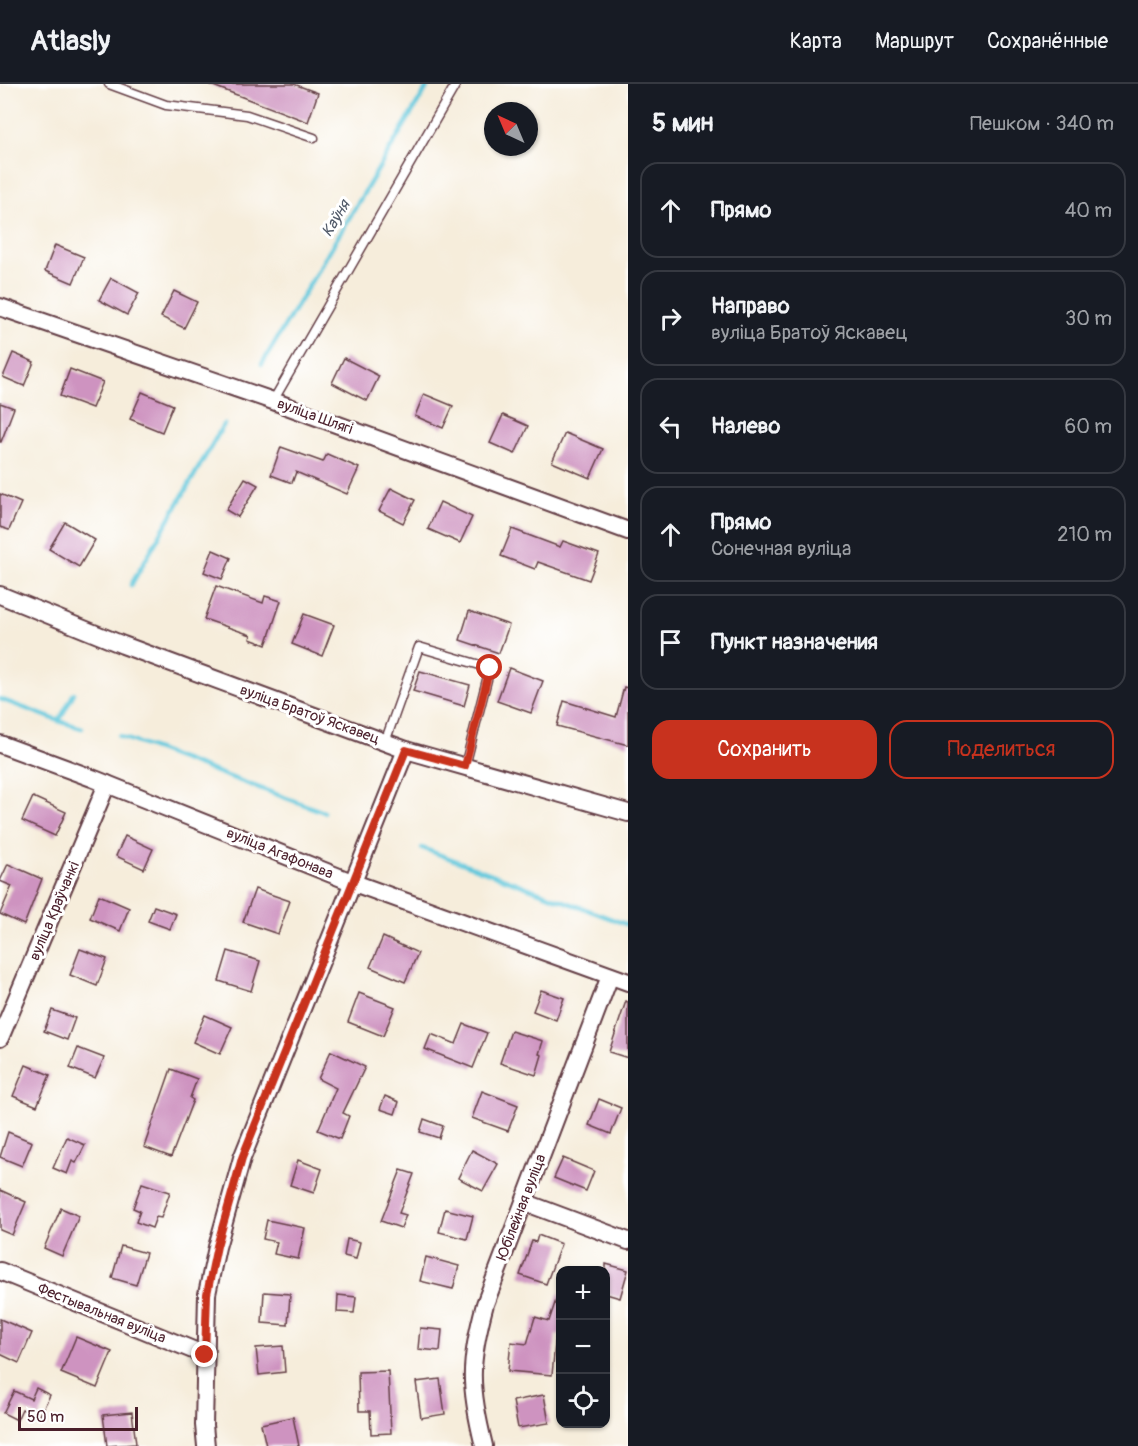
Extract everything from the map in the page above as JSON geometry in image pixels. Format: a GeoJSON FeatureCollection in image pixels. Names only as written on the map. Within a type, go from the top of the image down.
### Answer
{"type":"FeatureCollection","features":[{"type":"Feature","properties":{"kind":"street","name":"вуліца Шлягі"},"geometry":{"type":"LineString","coordinates":[[0,307],[273,400],[628,531]]}},
{"type":"Feature","properties":{"kind":"street","name":"вуліца Братоў Яскавец"},"geometry":{"type":"LineString","coordinates":[[0,595],[123,645],[406,750],[628,813]]}},
{"type":"Feature","properties":{"kind":"street","name":"вуліца Агафонава"},"geometry":{"type":"LineString","coordinates":[[0,744],[107,784],[354,883],[628,982]]}},
{"type":"Feature","properties":{"kind":"street"},"geometry":{"type":"LineString","coordinates":[[206,1446],[204,1425],[207,1294],[217,1246],[242,1158],[406,750]]}},
{"type":"Feature","properties":{"kind":"street","name":"вуліца Краўчанкі"},"geometry":{"type":"LineString","coordinates":[[0,1038],[4,1019],[107,784]]}},
{"type":"Feature","properties":{"kind":"street","name":"Юбілейная вуліца"},"geometry":{"type":"LineString","coordinates":[[484,1446],[472,1398],[472,1351],[484,1304],[610,976]]}},
{"type":"Feature","properties":{"kind":"street"},"geometry":{"type":"LineString","coordinates":[[524,1202],[628,1241]]}},
{"type":"Feature","properties":{"kind":"street","name":"Фестывальная вуліца"},"geometry":{"type":"LineString","coordinates":[[0,1271],[205,1355]]}},
{"type":"Feature","properties":{"kind":"lane"},"geometry":{"type":"LineString","coordinates":[[109,84],[166,105],[247,115],[314,138]]}},
{"type":"Feature","properties":{"kind":"lane"},"geometry":{"type":"LineString","coordinates":[[273,400],[456,84]]}},
{"type":"Feature","properties":{"kind":"lane"},"geometry":{"type":"LineString","coordinates":[[385,742],[419,647],[490,668],[465,766]]}},
{"type":"Feature","properties":{"kind":"building"},"geometry":{"type":"Polygon","coordinates":[[[208,84],[294,84],[318,93],[308,122],[208,84]]]}},
{"type":"Feature","properties":{"kind":"building"},"geometry":{"type":"Polygon","coordinates":[[[55,245],[84,257],[73,283],[45,271],[55,245]]]}},
{"type":"Feature","properties":{"kind":"building"},"geometry":{"type":"Polygon","coordinates":[[[111,278],[139,293],[127,315],[99,300],[111,278]]]}},
{"type":"Feature","properties":{"kind":"building"},"geometry":{"type":"Polygon","coordinates":[[[174,291],[197,302],[184,328],[161,317],[174,291]]]}},
{"type":"Feature","properties":{"kind":"building"},"geometry":{"type":"Polygon","coordinates":[[[13,353],[34,362],[24,386],[3,377],[13,353]]]}},
{"type":"Feature","properties":{"kind":"building"},"geometry":{"type":"Polygon","coordinates":[[[344,358],[379,376],[367,401],[332,383],[344,358]]]}},
{"type":"Feature","properties":{"kind":"building"},"geometry":{"type":"Polygon","coordinates":[[[70,369],[103,382],[92,408],[60,396],[70,369]]]}},
{"type":"Feature","properties":{"kind":"building"},"geometry":{"type":"Polygon","coordinates":[[[142,392],[173,405],[162,432],[130,419],[142,392]]]}},
{"type":"Feature","properties":{"kind":"building"},"geometry":{"type":"Polygon","coordinates":[[[424,394],[453,406],[443,428],[415,416],[424,394]]]}},
{"type":"Feature","properties":{"kind":"building"},"geometry":{"type":"Polygon","coordinates":[[[0,403],[14,408],[1,442],[0,442],[0,403]]]}},
{"type":"Feature","properties":{"kind":"building"},"geometry":{"type":"Polygon","coordinates":[[[503,415],[528,426],[515,454],[490,443],[503,415]]]}},
{"type":"Feature","properties":{"kind":"building"},"geometry":{"type":"Polygon","coordinates":[[[565,433],[603,449],[590,478],[552,462],[565,433]]]}},
{"type":"Feature","properties":{"kind":"building"},"geometry":{"type":"Polygon","coordinates":[[[281,447],[323,462],[327,454],[359,468],[347,494],[296,472],[292,483],[271,475],[281,447]]]}},
{"type":"Feature","properties":{"kind":"building"},"geometry":{"type":"Polygon","coordinates":[[[245,478],[258,485],[238,517],[226,510],[245,478]]]}},
{"type":"Feature","properties":{"kind":"building"},"geometry":{"type":"Polygon","coordinates":[[[391,488],[415,500],[403,523],[379,511],[391,488]]]}},
{"type":"Feature","properties":{"kind":"building"},"geometry":{"type":"Polygon","coordinates":[[[0,494],[21,503],[9,530],[0,527],[0,494]]]}},
{"type":"Feature","properties":{"kind":"building"},"geometry":{"type":"Polygon","coordinates":[[[440,502],[472,517],[460,543],[428,529],[440,502]]]}},
{"type":"Feature","properties":{"kind":"building"},"geometry":{"type":"Polygon","coordinates":[[[65,522],[95,540],[79,567],[49,549],[65,522]]]}},
{"type":"Feature","properties":{"kind":"building"},"geometry":{"type":"Polygon","coordinates":[[[512,529],[560,547],[563,541],[599,554],[589,580],[538,562],[535,569],[501,556],[512,529]]]}},
{"type":"Feature","properties":{"kind":"building"},"geometry":{"type":"Polygon","coordinates":[[[213,550],[231,558],[222,579],[204,572],[213,550]]]}},
{"type":"Feature","properties":{"kind":"building"},"geometry":{"type":"Polygon","coordinates":[[[216,586],[263,603],[265,596],[281,601],[266,645],[250,639],[251,635],[204,619],[216,586]]]}},
{"type":"Feature","properties":{"kind":"building"},"geometry":{"type":"Polygon","coordinates":[[[469,611],[509,625],[499,653],[460,640],[469,611]]]}},
{"type":"Feature","properties":{"kind":"building"},"geometry":{"type":"Polygon","coordinates":[[[304,614],[334,625],[322,656],[292,644],[304,614]]]}},
{"type":"Feature","properties":{"kind":"building"},"geometry":{"type":"Polygon","coordinates":[[[509,668],[543,681],[531,713],[497,701],[509,668]]]}},
{"type":"Feature","properties":{"kind":"building"},"geometry":{"type":"Polygon","coordinates":[[[420,671],[470,685],[464,706],[413,691],[420,671]]]}},
{"type":"Feature","properties":{"kind":"building"},"geometry":{"type":"Polygon","coordinates":[[[624,687],[628,688],[628,745],[557,726],[564,701],[616,717],[624,687]]]}},
{"type":"Feature","properties":{"kind":"building"},"geometry":{"type":"Polygon","coordinates":[[[33,797],[66,812],[55,836],[22,821],[33,797]]]}},
{"type":"Feature","properties":{"kind":"building"},"geometry":{"type":"Polygon","coordinates":[[[125,836],[153,849],[144,869],[116,856],[125,836]]]}},
{"type":"Feature","properties":{"kind":"building"},"geometry":{"type":"Polygon","coordinates":[[[8,864],[42,879],[24,925],[0,914],[12,886],[0,881],[8,864]]]}},
{"type":"Feature","properties":{"kind":"building"},"geometry":{"type":"Polygon","coordinates":[[[255,889],[290,901],[278,934],[243,922],[255,889]]]}},
{"type":"Feature","properties":{"kind":"building"},"geometry":{"type":"Polygon","coordinates":[[[99,895],[129,908],[120,931],[90,918],[99,895]]]}},
{"type":"Feature","properties":{"kind":"building"},"geometry":{"type":"Polygon","coordinates":[[[154,906],[176,914],[170,929],[148,921],[154,906]]]}},
{"type":"Feature","properties":{"kind":"building"},"geometry":{"type":"Polygon","coordinates":[[[383,937],[418,953],[405,982],[370,967],[383,937]]]}},
{"type":"Feature","properties":{"kind":"building"},"geometry":{"type":"Polygon","coordinates":[[[80,949],[107,959],[97,986],[70,975],[80,949]]]}},
{"type":"Feature","properties":{"kind":"building"},"geometry":{"type":"Polygon","coordinates":[[[228,951],[260,961],[251,991],[219,981],[228,951]]]}},
{"type":"Feature","properties":{"kind":"building"},"geometry":{"type":"Polygon","coordinates":[[[541,990],[564,998],[556,1020],[533,1011],[541,990]]]}},
{"type":"Feature","properties":{"kind":"building"},"geometry":{"type":"Polygon","coordinates":[[[359,993],[395,1007],[383,1036],[348,1022],[359,993]]]}},
{"type":"Feature","properties":{"kind":"building"},"geometry":{"type":"Polygon","coordinates":[[[626,1001],[628,1002],[628,1058],[609,1052],[626,1001]]]}},
{"type":"Feature","properties":{"kind":"building"},"geometry":{"type":"Polygon","coordinates":[[[52,1010],[75,1018],[67,1040],[44,1031],[52,1010]]]}},
{"type":"Feature","properties":{"kind":"building"},"geometry":{"type":"Polygon","coordinates":[[[205,1015],[232,1027],[220,1054],[193,1042],[205,1015]]]}},
{"type":"Feature","properties":{"kind":"building"},"geometry":{"type":"Polygon","coordinates":[[[464,1024],[487,1033],[473,1068],[425,1049],[431,1034],[456,1044],[464,1024]]]}},
{"type":"Feature","properties":{"kind":"building"},"geometry":{"type":"Polygon","coordinates":[[[511,1031],[543,1041],[539,1054],[542,1055],[536,1075],[500,1063],[511,1031]]]}},
{"type":"Feature","properties":{"kind":"building"},"geometry":{"type":"Polygon","coordinates":[[[78,1048],[104,1058],[95,1078],[70,1068],[78,1048]]]}},
{"type":"Feature","properties":{"kind":"building"},"geometry":{"type":"Polygon","coordinates":[[[331,1051],[365,1067],[343,1113],[349,1116],[340,1139],[318,1130],[336,1088],[318,1079],[331,1051]]]}},
{"type":"Feature","properties":{"kind":"building"},"geometry":{"type":"Polygon","coordinates":[[[26,1065],[50,1075],[37,1106],[13,1096],[26,1065]]]}},
{"type":"Feature","properties":{"kind":"building"},"geometry":{"type":"Polygon","coordinates":[[[171,1069],[197,1079],[190,1098],[193,1100],[171,1157],[144,1147],[171,1069]]]}},
{"type":"Feature","properties":{"kind":"building"},"geometry":{"type":"Polygon","coordinates":[[[482,1091],[518,1105],[508,1131],[472,1118],[482,1091]]]}},
{"type":"Feature","properties":{"kind":"building"},"geometry":{"type":"Polygon","coordinates":[[[385,1096],[399,1102],[395,1114],[380,1109],[385,1096]]]}},
{"type":"Feature","properties":{"kind":"building"},"geometry":{"type":"Polygon","coordinates":[[[599,1099],[621,1108],[611,1134],[589,1125],[599,1099]]]}},
{"type":"Feature","properties":{"kind":"building"},"geometry":{"type":"Polygon","coordinates":[[[424,1119],[443,1126],[439,1138],[420,1132],[424,1119]]]}},
{"type":"Feature","properties":{"kind":"building"},"geometry":{"type":"Polygon","coordinates":[[[8,1132],[32,1142],[22,1166],[0,1157],[8,1132]]]}},
{"type":"Feature","properties":{"kind":"building"},"geometry":{"type":"Polygon","coordinates":[[[67,1137],[85,1145],[76,1163],[72,1161],[67,1174],[53,1168],[67,1137]]]}},
{"type":"Feature","properties":{"kind":"building"},"geometry":{"type":"Polygon","coordinates":[[[472,1150],[498,1164],[483,1191],[458,1178],[472,1150]]]}},
{"type":"Feature","properties":{"kind":"building"},"geometry":{"type":"Polygon","coordinates":[[[563,1158],[594,1171],[586,1191],[554,1178],[563,1158]]]}},
{"type":"Feature","properties":{"kind":"building"},"geometry":{"type":"Polygon","coordinates":[[[298,1160],[322,1169],[314,1193],[290,1185],[298,1160]]]}},
{"type":"Feature","properties":{"kind":"building"},"geometry":{"type":"Polygon","coordinates":[[[401,1170],[414,1174],[399,1213],[406,1215],[401,1228],[381,1221],[401,1170]]]}},
{"type":"Feature","properties":{"kind":"building"},"geometry":{"type":"Polygon","coordinates":[[[142,1183],[170,1192],[161,1218],[156,1217],[152,1228],[136,1222],[140,1211],[133,1208],[142,1183]]]}},
{"type":"Feature","properties":{"kind":"building"},"geometry":{"type":"Polygon","coordinates":[[[0,1190],[26,1202],[12,1235],[0,1230],[0,1190]]]}},
{"type":"Feature","properties":{"kind":"building"},"geometry":{"type":"Polygon","coordinates":[[[61,1208],[79,1216],[62,1256],[44,1248],[61,1208]]]}},
{"type":"Feature","properties":{"kind":"building"},"geometry":{"type":"Polygon","coordinates":[[[445,1209],[473,1216],[467,1239],[439,1232],[445,1209]]]}},
{"type":"Feature","properties":{"kind":"building"},"geometry":{"type":"Polygon","coordinates":[[[267,1220],[305,1228],[298,1259],[274,1254],[277,1242],[263,1239],[267,1220]]]}},
{"type":"Feature","properties":{"kind":"building"},"geometry":{"type":"Polygon","coordinates":[[[538,1235],[561,1244],[546,1284],[520,1275],[532,1241],[536,1242],[538,1235]]]}},
{"type":"Feature","properties":{"kind":"building"},"geometry":{"type":"Polygon","coordinates":[[[347,1239],[360,1242],[356,1259],[344,1256],[347,1239]]]}},
{"type":"Feature","properties":{"kind":"building"},"geometry":{"type":"Polygon","coordinates":[[[121,1246],[146,1253],[136,1285],[112,1278],[121,1246]]]}},
{"type":"Feature","properties":{"kind":"building"},"geometry":{"type":"Polygon","coordinates":[[[426,1257],[459,1266],[453,1289],[420,1281],[426,1257]]]}},
{"type":"Feature","properties":{"kind":"building"},"geometry":{"type":"Polygon","coordinates":[[[606,1264],[628,1270],[620,1298],[610,1295],[610,1266],[606,1264]]]}},
{"type":"Feature","properties":{"kind":"building"},"geometry":{"type":"Polygon","coordinates":[[[264,1292],[290,1294],[288,1325],[262,1323],[264,1292]]]}},
{"type":"Feature","properties":{"kind":"building"},"geometry":{"type":"Polygon","coordinates":[[[338,1295],[356,1297],[354,1313],[337,1312],[338,1295]]]}},
{"type":"Feature","properties":{"kind":"building"},"geometry":{"type":"Polygon","coordinates":[[[556,1300],[556,1334],[552,1375],[508,1371],[511,1342],[527,1344],[535,1317],[549,1321],[556,1300]]]}},
{"type":"Feature","properties":{"kind":"building"},"geometry":{"type":"Polygon","coordinates":[[[0,1319],[32,1333],[19,1363],[0,1354],[0,1319]]]}},
{"type":"Feature","properties":{"kind":"building"},"geometry":{"type":"Polygon","coordinates":[[[420,1328],[442,1330],[440,1351],[418,1349],[420,1328]]]}},
{"type":"Feature","properties":{"kind":"building"},"geometry":{"type":"Polygon","coordinates":[[[76,1337],[112,1352],[97,1388],[61,1373],[76,1337]]]}},
{"type":"Feature","properties":{"kind":"building"},"geometry":{"type":"Polygon","coordinates":[[[283,1346],[285,1372],[259,1375],[256,1348],[283,1346]]]}},
{"type":"Feature","properties":{"kind":"building"},"geometry":{"type":"Polygon","coordinates":[[[388,1371],[391,1433],[371,1434],[370,1411],[359,1411],[358,1372],[388,1371]]]}},
{"type":"Feature","properties":{"kind":"building"},"geometry":{"type":"Polygon","coordinates":[[[440,1379],[445,1414],[421,1418],[416,1382],[440,1379]]]}},
{"type":"Feature","properties":{"kind":"building"},"geometry":{"type":"Polygon","coordinates":[[[36,1388],[50,1395],[39,1417],[22,1409],[17,1420],[3,1413],[14,1391],[31,1399],[36,1388]]]}},
{"type":"Feature","properties":{"kind":"building"},"geometry":{"type":"Polygon","coordinates":[[[544,1395],[549,1423],[518,1428],[513,1401],[544,1395]]]}},
{"type":"Feature","properties":{"kind":"building"},"geometry":{"type":"Polygon","coordinates":[[[132,1412],[136,1444],[107,1446],[103,1415],[132,1412]]]}},
{"type":"Feature","properties":{"kind":"building"},"geometry":{"type":"Polygon","coordinates":[[[293,1417],[299,1446],[266,1446],[261,1424],[293,1417]]]}},
{"type":"Feature","properties":{"kind":"waterway","name":"Каўня"},"geometry":{"type":"LineString","coordinates":[[262,364],[429,84]]}},
{"type":"Feature","properties":{"kind":"waterway","name":"Каўня"},"geometry":{"type":"LineString","coordinates":[[131,585],[224,424]]}},
{"type":"Feature","properties":{"kind":"waterway","name":"Каўня"},"geometry":{"type":"LineString","coordinates":[[0,699],[59,721],[74,693]]}},
{"type":"Feature","properties":{"kind":"waterway"},"geometry":{"type":"LineString","coordinates":[[59,721],[82,728]]}},
{"type":"Feature","properties":{"kind":"waterway"},"geometry":{"type":"LineString","coordinates":[[119,736],[324,812]]}},
{"type":"Feature","properties":{"kind":"waterway"},"geometry":{"type":"LineString","coordinates":[[422,848],[628,925]]}},
{"type":"Feature","properties":{"kind":"route"},"geometry":{"type":"LineString","coordinates":[[205,1355],[207,1294],[217,1246],[242,1158],[406,750],[465,766],[490,668]]}}]}
